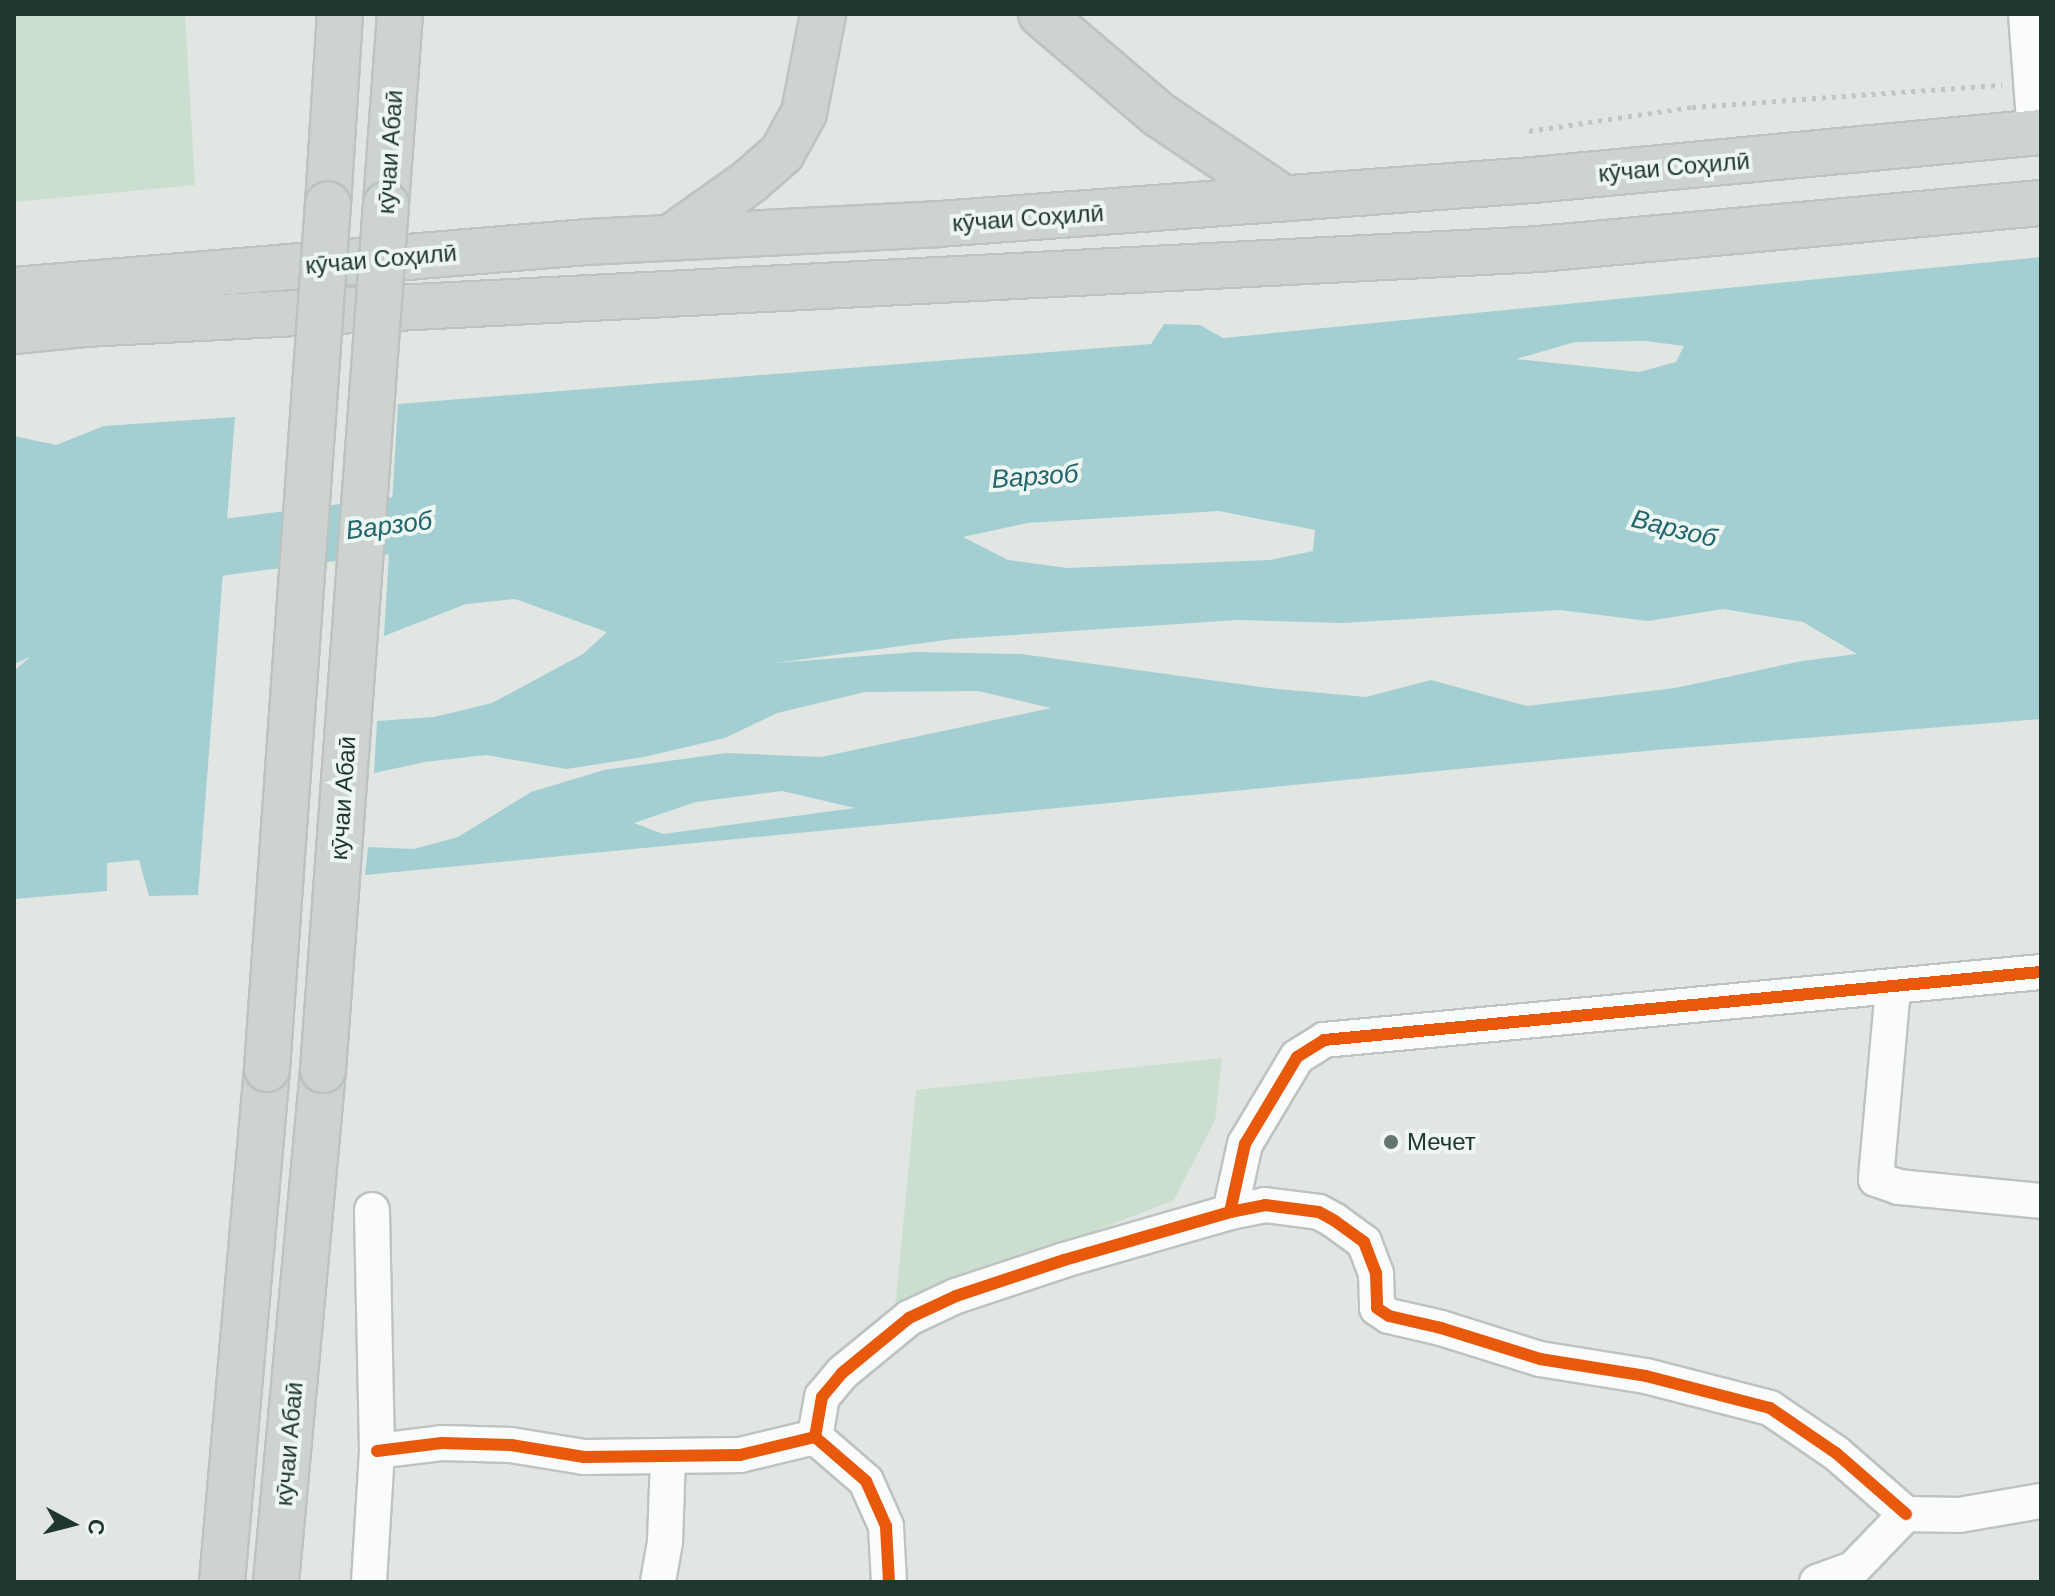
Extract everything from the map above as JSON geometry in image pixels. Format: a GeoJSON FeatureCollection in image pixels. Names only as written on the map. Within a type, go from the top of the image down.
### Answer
{"type":"FeatureCollection","features":[{"type":"Feature","properties":{"kind":"main road"},"geometry":{"type":"LineString","coordinates":[[222,1582],[267,1069],[340,14]]}},
{"type":"Feature","properties":{"kind":"main road","name":"кӯчаи Абаӣ"},"geometry":{"type":"LineString","coordinates":[[276,1582],[323,1070],[400,14]]}},
{"type":"Feature","properties":{"kind":"main road"},"geometry":{"type":"LineString","coordinates":[[673,236],[750,181],[782,153],[804,113],[823,14]]}},
{"type":"Feature","properties":{"kind":"main road"},"geometry":{"type":"LineString","coordinates":[[1041,14],[1158,114],[1283,198]]}},
{"type":"Feature","properties":{"kind":"main road","name":"кӯчаи Соҳилӣ"},"geometry":{"type":"LineString","coordinates":[[14,290],[673,236],[939,224],[1580,176],[2038,132]]}},
{"type":"Feature","properties":{"kind":"main road"},"geometry":{"type":"LineString","coordinates":[[14,331],[85,324],[1539,249],[2041,203]]}},
{"type":"Feature","properties":{"kind":"street"},"geometry":{"type":"LineString","coordinates":[[2026,14],[2038,132]]}},
{"type":"Feature","properties":{"kind":"street"},"geometry":{"type":"LineString","coordinates":[[1230,1212],[1245,1144],[1297,1057],[1324,1040],[2041,972]]}},
{"type":"Feature","properties":{"kind":"street"},"geometry":{"type":"LineString","coordinates":[[1893,988],[1876,1179],[1899,1187],[2041,1201]]}},
{"type":"Feature","properties":{"kind":"street"},"geometry":{"type":"LineString","coordinates":[[815,1437],[822,1397],[842,1373],[909,1318],[956,1296],[1050,1264],[1230,1212],[1265,1205],[1319,1212],[1364,1242],[1376,1274],[1377,1308],[1389,1316],[1441,1328],[1540,1359],[1683,1384],[1770,1408],[1836,1453],[1906,1514],[1959,1515],[2041,1501]]}},
{"type":"Feature","properties":{"kind":"street"},"geometry":{"type":"LineString","coordinates":[[369,1582],[377,1451],[372,1210]]}},
{"type":"Feature","properties":{"kind":"street"},"geometry":{"type":"LineString","coordinates":[[377,1451],[442,1443],[511,1445],[584,1457],[740,1455],[815,1437]]}},
{"type":"Feature","properties":{"kind":"street"},"geometry":{"type":"LineString","coordinates":[[815,1437],[866,1481],[886,1526],[889,1582]]}},
{"type":"Feature","properties":{"kind":"street"},"geometry":{"type":"LineString","coordinates":[[658,1582],[665,1542],[668,1457]]}},
{"type":"Feature","properties":{"kind":"street"},"geometry":{"type":"LineString","coordinates":[[1818,1582],[1853,1569],[1906,1514]]}},
{"type":"Feature","properties":{"kind":"path"},"geometry":{"type":"LineString","coordinates":[[1529,131],[1692,107],[2031,84]]}},
{"type":"Feature","properties":{"kind":"green space"},"geometry":{"type":"Polygon","coordinates":[[[14,14],[185,14],[195,185],[14,202],[14,14]]]}},
{"type":"Feature","properties":{"kind":"green space"},"geometry":{"type":"Polygon","coordinates":[[[1222,1058],[1215,1120],[1174,1200],[895,1310],[916,1090],[1222,1058]]]}},
{"type":"Feature","properties":{"kind":"water"},"geometry":{"type":"Polygon","coordinates":[[[2041,257],[2041,719],[1656,750],[365,875],[368,847],[414,849],[458,837],[531,792],[604,770],[726,753],[821,757],[1051,708],[978,691],[865,692],[777,713],[725,738],[644,757],[566,769],[486,755],[425,762],[374,773],[377,721],[434,717],[492,703],[583,654],[607,632],[515,599],[466,604],[384,636],[398,404],[1151,344],[1164,324],[1200,325],[1223,338],[2041,257]],[[1646,341],[1575,342],[1516,359],[1639,372],[1676,362],[1684,346],[1646,341]],[[1219,511],[1027,523],[963,537],[1008,560],[1067,568],[1270,560],[1313,551],[1315,530],[1219,511]],[[1723,609],[1648,621],[1560,610],[1343,623],[1238,620],[953,639],[775,663],[916,652],[1021,654],[1268,688],[1366,697],[1431,680],[1527,706],[1675,688],[1802,661],[1857,654],[1803,622],[1723,609]],[[782,791],[696,802],[634,823],[663,834],[855,808],[782,791]]]}},
{"type":"Feature","properties":{"kind":"water"},"geometry":{"type":"Polygon","coordinates":[[[235,417],[198,895],[149,896],[139,860],[107,863],[107,891],[14,899],[14,671],[30,657],[14,664],[14,436],[56,445],[104,426],[235,417]]]}},
{"type":"Feature","properties":{"kind":"waterway","name":"Варзоб"},"geometry":{"type":"LineString","coordinates":[[14,574],[465,516]]}},
{"type":"Feature","properties":{"kind":"cycle path"},"geometry":{"type":"LineString","coordinates":[[889,1582],[886,1526],[866,1481],[815,1437],[822,1397],[842,1373],[909,1318],[956,1296],[1064,1260],[1230,1212],[1245,1144],[1297,1057],[1324,1040],[2041,972]]}},
{"type":"Feature","properties":{"kind":"cycle path"},"geometry":{"type":"LineString","coordinates":[[1230,1212],[1265,1205],[1319,1212],[1335,1221],[1364,1242],[1376,1274],[1377,1308],[1389,1316],[1441,1328],[1540,1359],[1646,1376],[1770,1408],[1836,1453],[1906,1514]]}},
{"type":"Feature","properties":{"kind":"cycle path"},"geometry":{"type":"LineString","coordinates":[[377,1451],[442,1443],[511,1445],[584,1457],[740,1455],[815,1437]]}},
{"type":"Feature","properties":{"kind":"place","name":"Мечет"},"geometry":{"type":"Point","coordinates":[1391,1142]}}]}
